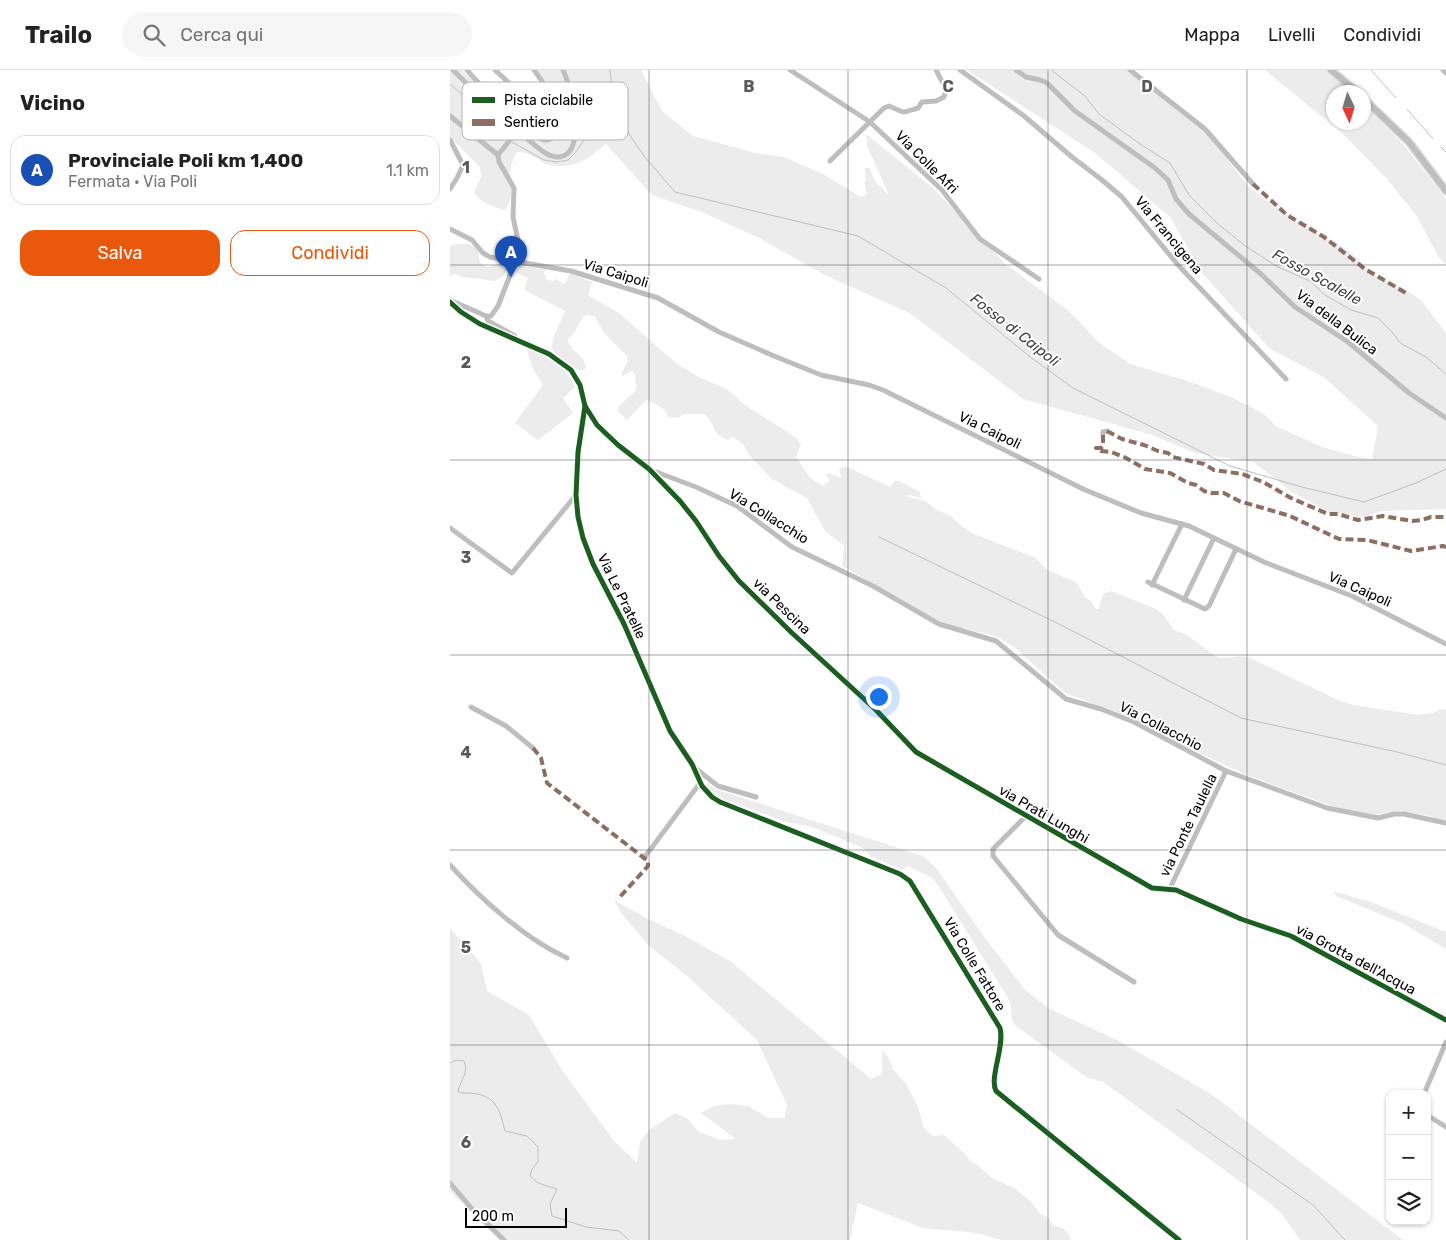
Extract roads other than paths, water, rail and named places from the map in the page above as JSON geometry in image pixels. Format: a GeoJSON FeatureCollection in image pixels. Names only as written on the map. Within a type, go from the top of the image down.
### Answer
{"type":"FeatureCollection","features":[{"type":"Feature","properties":{"kind":"main road"},"geometry":{"type":"LineString","coordinates":[[1331,70],[1349,85]]}},
{"type":"Feature","properties":{"kind":"main road"},"geometry":{"type":"LineString","coordinates":[[1371,106],[1409,142],[1446,191]]}},
{"type":"Feature","properties":{"kind":"street"},"geometry":{"type":"LineString","coordinates":[[453,70],[465,82]]}},
{"type":"Feature","properties":{"kind":"street"},"geometry":{"type":"LineString","coordinates":[[467,70],[478,82]]}},
{"type":"Feature","properties":{"kind":"street"},"geometry":{"type":"LineString","coordinates":[[495,70],[507,82]]}},
{"type":"Feature","properties":{"kind":"street"},"geometry":{"type":"LineString","coordinates":[[534,70],[541,82]]}},
{"type":"Feature","properties":{"kind":"street"},"geometry":{"type":"LineString","coordinates":[[563,70],[568,82]]}},
{"type":"Feature","properties":{"kind":"street","name":"Via Colle Afri"},"geometry":{"type":"LineString","coordinates":[[790,70],[870,122],[942,190],[980,239],[1039,279]]}},
{"type":"Feature","properties":{"kind":"street"},"geometry":{"type":"LineString","coordinates":[[830,161],[885,107],[891,107],[902,113],[918,108],[922,102],[934,102],[942,99],[945,96],[946,90],[936,70]]}},
{"type":"Feature","properties":{"kind":"street","name":"Via Francigena"},"geometry":{"type":"LineString","coordinates":[[960,70],[1024,116],[1127,202],[1178,265],[1286,379]]}},
{"type":"Feature","properties":{"kind":"street","name":"Via della Bulica"},"geometry":{"type":"LineString","coordinates":[[1016,70],[1026,77],[1045,82],[1075,111],[1157,170],[1168,180],[1176,199],[1189,214],[1265,277],[1297,309],[1348,342],[1413,396],[1446,418]]}},
{"type":"Feature","properties":{"kind":"street"},"geometry":{"type":"LineString","coordinates":[[1130,70],[1202,126],[1253,184]]}},
{"type":"Feature","properties":{"kind":"street"},"geometry":{"type":"LineString","coordinates":[[1443,70],[1446,73]]}},
{"type":"Feature","properties":{"kind":"street"},"geometry":{"type":"LineString","coordinates":[[450,116],[462,125]]}},
{"type":"Feature","properties":{"kind":"street"},"geometry":{"type":"LineString","coordinates":[[450,140],[463,165],[450,189]]}},
{"type":"Feature","properties":{"kind":"street"},"geometry":{"type":"LineString","coordinates":[[450,301],[486,316],[492,316],[520,248],[513,217],[515,189],[499,162],[498,153],[481,140]]}},
{"type":"Feature","properties":{"kind":"street"},"geometry":{"type":"LineString","coordinates":[[498,153],[509,140]]}},
{"type":"Feature","properties":{"kind":"street"},"geometry":{"type":"LineString","coordinates":[[526,140],[552,156],[561,157],[571,151],[574,140]]}},
{"type":"Feature","properties":{"kind":"street","name":"Via Caipoli"},"geometry":{"type":"LineString","coordinates":[[450,229],[472,240],[487,256],[575,272],[662,300],[726,336],[821,374],[884,390],[1087,490],[1140,513],[1182,524],[1268,564],[1357,598],[1446,644]]}},
{"type":"Feature","properties":{"kind":"street"},"geometry":{"type":"LineString","coordinates":[[450,301],[461,312],[484,326],[549,354],[571,370],[580,385],[585,406],[600,429],[649,469]]}},
{"type":"Feature","properties":{"kind":"street"},"geometry":{"type":"LineString","coordinates":[[486,316],[488,320],[522,341]]}},
{"type":"Feature","properties":{"kind":"street","name":"Via Le Pratelle"},"geometry":{"type":"LineString","coordinates":[[585,406],[578,452],[576,495],[580,528],[593,564],[624,624],[670,731],[693,766],[700,783]]}},
{"type":"Feature","properties":{"kind":"street"},"geometry":{"type":"LineString","coordinates":[[1103,435],[1103,432],[1107,431]]}},
{"type":"Feature","properties":{"kind":"street","name":"via Pescina"},"geometry":{"type":"LineString","coordinates":[[649,469],[690,513],[734,576],[790,632],[871,705],[912,748]]}},
{"type":"Feature","properties":{"kind":"street","name":"Via Collacchio"},"geometry":{"type":"LineString","coordinates":[[649,469],[737,506],[792,547],[873,586],[942,626],[998,642],[1068,700],[1101,709],[1134,722],[1226,771],[1327,808],[1378,818],[1406,814],[1446,823]]}},
{"type":"Feature","properties":{"kind":"street"},"geometry":{"type":"LineString","coordinates":[[450,528],[509,572],[513,572],[576,495]]}},
{"type":"Feature","properties":{"kind":"street"},"geometry":{"type":"LineString","coordinates":[[1182,524],[1150,584],[1184,600],[1205,609],[1209,606],[1236,549]]}},
{"type":"Feature","properties":{"kind":"street"},"geometry":{"type":"LineString","coordinates":[[1184,600],[1214,538]]}},
{"type":"Feature","properties":{"kind":"street"},"geometry":{"type":"LineString","coordinates":[[470,708],[509,728],[533,748]]}},
{"type":"Feature","properties":{"kind":"street","name":"via Prati Lunghi"},"geometry":{"type":"LineString","coordinates":[[912,748],[923,757],[1148,886],[1157,889],[1170,888]]}},
{"type":"Feature","properties":{"kind":"street"},"geometry":{"type":"LineString","coordinates":[[693,766],[718,786],[756,797]]}},
{"type":"Feature","properties":{"kind":"street","name":"via Ponte Taulella"},"geometry":{"type":"LineString","coordinates":[[1170,888],[1226,771]]}},
{"type":"Feature","properties":{"kind":"street"},"geometry":{"type":"LineString","coordinates":[[644,858],[700,783]]}},
{"type":"Feature","properties":{"kind":"street","name":"Via Colle Fattore"},"geometry":{"type":"LineString","coordinates":[[700,783],[712,797],[720,802],[900,874],[910,881],[1000,1028],[1000,1046],[994,1083],[996,1091],[1179,1240]]}},
{"type":"Feature","properties":{"kind":"street"},"geometry":{"type":"LineString","coordinates":[[1026,816],[993,849],[994,857],[1058,935],[1134,982]]}},
{"type":"Feature","properties":{"kind":"street"},"geometry":{"type":"LineString","coordinates":[[450,865],[483,899],[544,946],[567,958]]}},
{"type":"Feature","properties":{"kind":"street","name":"via Grotta dell'Acqua"},"geometry":{"type":"LineString","coordinates":[[1170,888],[1181,891],[1244,920],[1298,939],[1446,1020]]}},
{"type":"Feature","properties":{"kind":"street"},"geometry":{"type":"LineString","coordinates":[[1426,1090],[1446,1042]]}},
{"type":"Feature","properties":{"kind":"street"},"geometry":{"type":"LineString","coordinates":[[1431,1118],[1446,1127]]}},
{"type":"Feature","properties":{"kind":"street"},"geometry":{"type":"LineString","coordinates":[[450,1182],[473,1210],[504,1240]]}},
{"type":"Feature","properties":{"kind":"waterway","name":"Fosso di Caipoli"},"geometry":{"type":"LineString","coordinates":[[610,70],[611,82]]}},
{"type":"Feature","properties":{"kind":"waterway","name":"Fosso Scalelle"},"geometry":{"type":"LineString","coordinates":[[1051,70],[1085,96],[1099,114],[1170,163],[1189,195],[1218,224],[1244,245],[1276,266],[1310,281],[1325,295],[1351,310],[1378,318],[1400,343],[1426,357],[1446,374]]}},
{"type":"Feature","properties":{"kind":"waterway"},"geometry":{"type":"LineString","coordinates":[[1371,70],[1396,98]]}},
{"type":"Feature","properties":{"kind":"waterway","name":"Fosso di Caipoli"},"geometry":{"type":"LineString","coordinates":[[450,84],[462,94]]}},
{"type":"Feature","properties":{"kind":"waterway"},"geometry":{"type":"LineString","coordinates":[[1407,109],[1433,139]]}},
{"type":"Feature","properties":{"kind":"waterway","name":"Fosso di Caipoli"},"geometry":{"type":"LineString","coordinates":[[628,132],[644,156],[675,192],[858,236],[946,288],[1029,356],[1073,388],[1230,466],[1302,487],[1364,502],[1416,483],[1446,469]]}},
{"type":"Feature","properties":{"kind":"waterway","name":"Fosso di Caipoli"},"geometry":{"type":"LineString","coordinates":[[512,142],[544,160],[557,162],[568,160],[584,140]]}},
{"type":"Feature","properties":{"kind":"waterway"},"geometry":{"type":"LineString","coordinates":[[1441,147],[1446,152]]}},
{"type":"Feature","properties":{"kind":"waterway"},"geometry":{"type":"LineString","coordinates":[[879,537],[1057,623],[1241,718],[1397,752],[1446,765]]}},
{"type":"Feature","properties":{"kind":"waterway"},"geometry":{"type":"LineString","coordinates":[[450,1063],[456,1060],[464,1061],[466,1069],[458,1091],[461,1093],[478,1094],[488,1098],[496,1105],[505,1131],[527,1136],[538,1147],[538,1162],[532,1169],[530,1176],[538,1183],[557,1189],[550,1204],[552,1216],[586,1227],[619,1231],[629,1240]]}},
{"type":"Feature","properties":{"kind":"waterway"},"geometry":{"type":"LineString","coordinates":[[1176,1109],[1313,1205],[1345,1240]]}},
{"type":"Feature","properties":{"kind":"place","name":"Provinciale Poli km 1,400"},"geometry":{"type":"Point","coordinates":[511,277]}}]}
